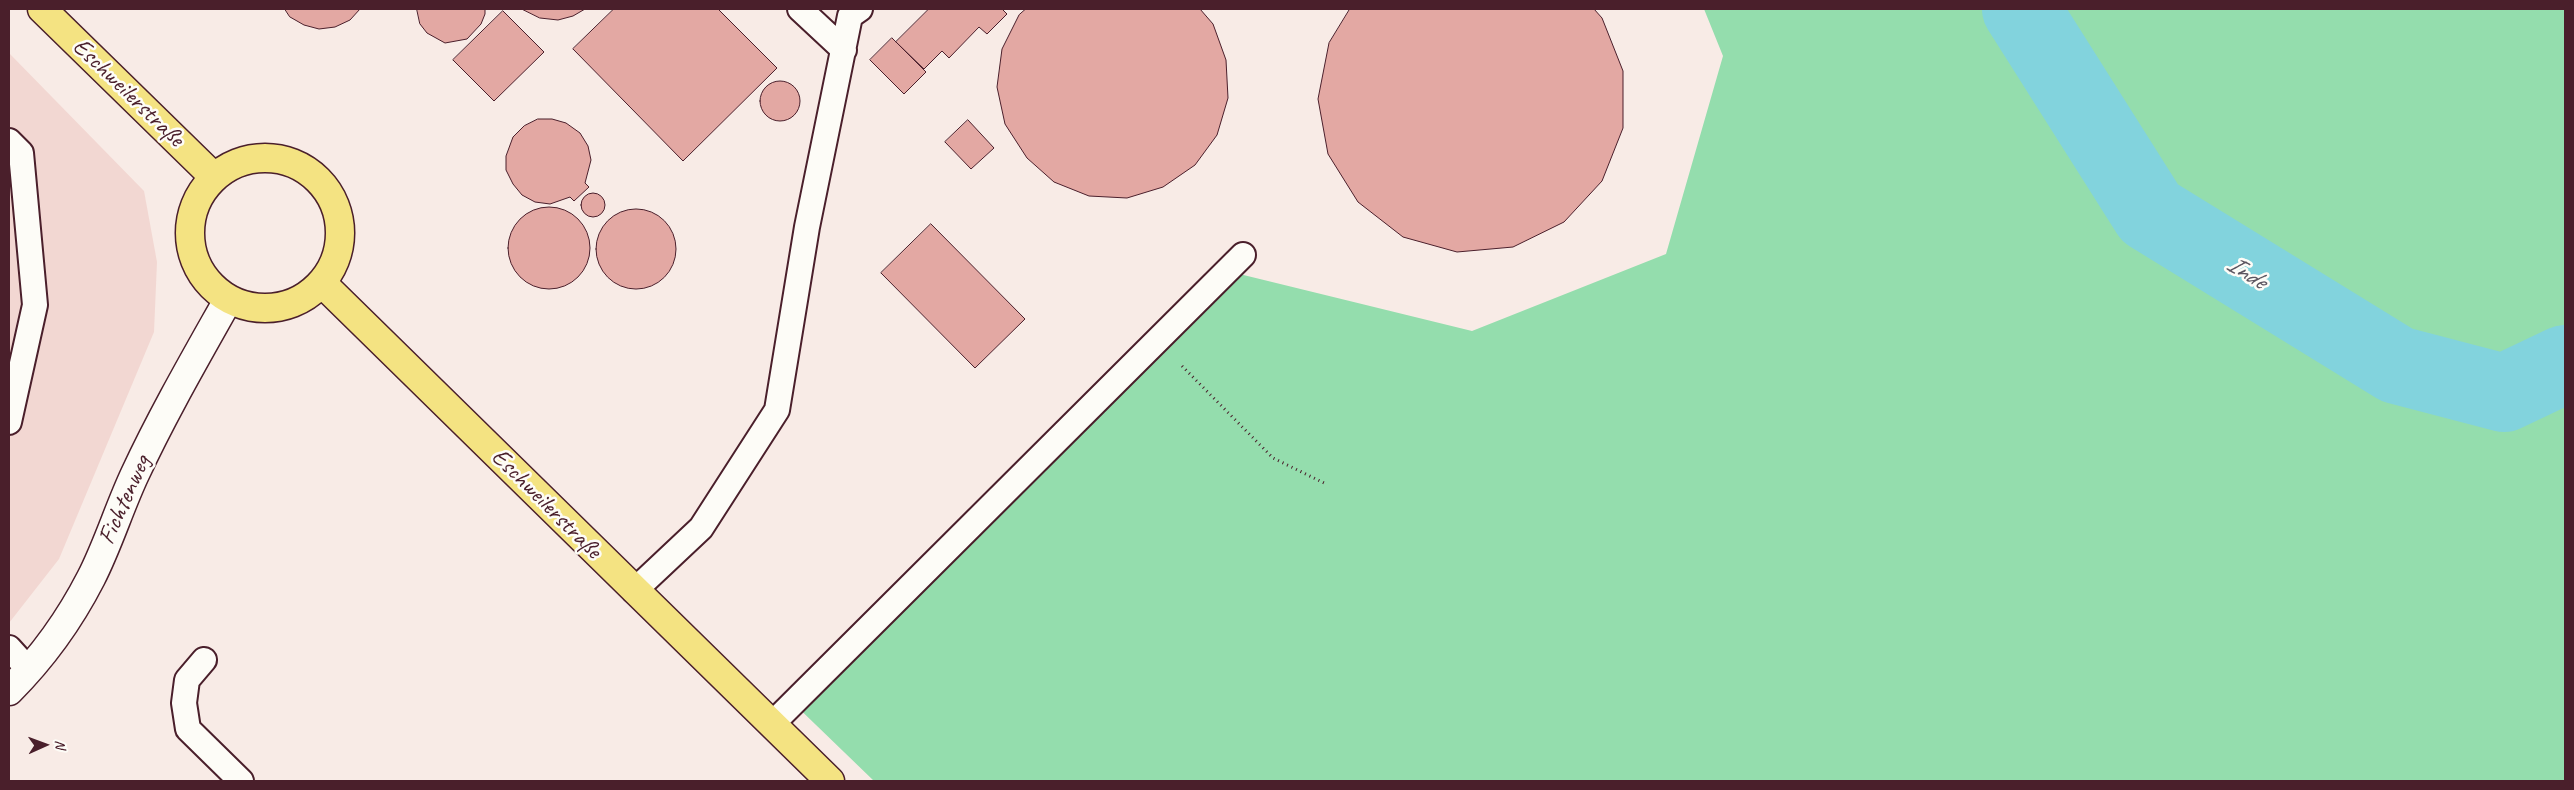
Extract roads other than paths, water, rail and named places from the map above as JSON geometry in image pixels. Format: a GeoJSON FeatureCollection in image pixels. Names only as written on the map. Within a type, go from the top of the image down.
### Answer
{"type":"FeatureCollection","features":[{"type":"Feature","properties":{"kind":"main road","name":"Eschweilerstraße"},"geometry":{"type":"LineString","coordinates":[[42,9],[214,177]]}},
{"type":"Feature","properties":{"kind":"main road"},"geometry":{"type":"LineString","coordinates":[[264,158],[288,161],[310,173],[328,190],[338,213],[341,238],[335,262],[322,283],[306,297],[287,306],[267,309],[246,306],[228,300],[212,287],[201,272],[193,255],[190,239],[192,214],[202,192],[214,177],[229,167],[245,160],[264,158]]}},
{"type":"Feature","properties":{"kind":"main road","name":"Eschweilerstraße"},"geometry":{"type":"LineString","coordinates":[[322,283],[634,591],[830,781]]}},
{"type":"Feature","properties":{"kind":"street","name":"Fichtenweg"},"geometry":{"type":"LineString","coordinates":[[9,691],[30,670],[61,627],[91,579],[134,475],[173,398],[228,300]]}},
{"type":"Feature","properties":{"kind":"lane"},"geometry":{"type":"LineString","coordinates":[[800,9],[844,50]]}},
{"type":"Feature","properties":{"kind":"lane"},"geometry":{"type":"LineString","coordinates":[[634,591],[702,528],[777,410],[807,227],[850,16],[860,9]]}},
{"type":"Feature","properties":{"kind":"lane"},"geometry":{"type":"LineString","coordinates":[[9,422],[35,305],[13,154]]}},
{"type":"Feature","properties":{"kind":"lane"},"geometry":{"type":"LineString","coordinates":[[772,724],[1243,255]]}},
{"type":"Feature","properties":{"kind":"lane"},"geometry":{"type":"LineString","coordinates":[[9,648],[30,670]]}},
{"type":"Feature","properties":{"kind":"lane"},"geometry":{"type":"LineString","coordinates":[[204,660],[187,680],[184,703],[188,730],[241,781]]}},
{"type":"Feature","properties":{"kind":"waterway","name":"Inde"},"geometry":{"type":"LineString","coordinates":[[2021,9],[2150,213],[2397,365],[2504,393],[2565,364]]}}]}
